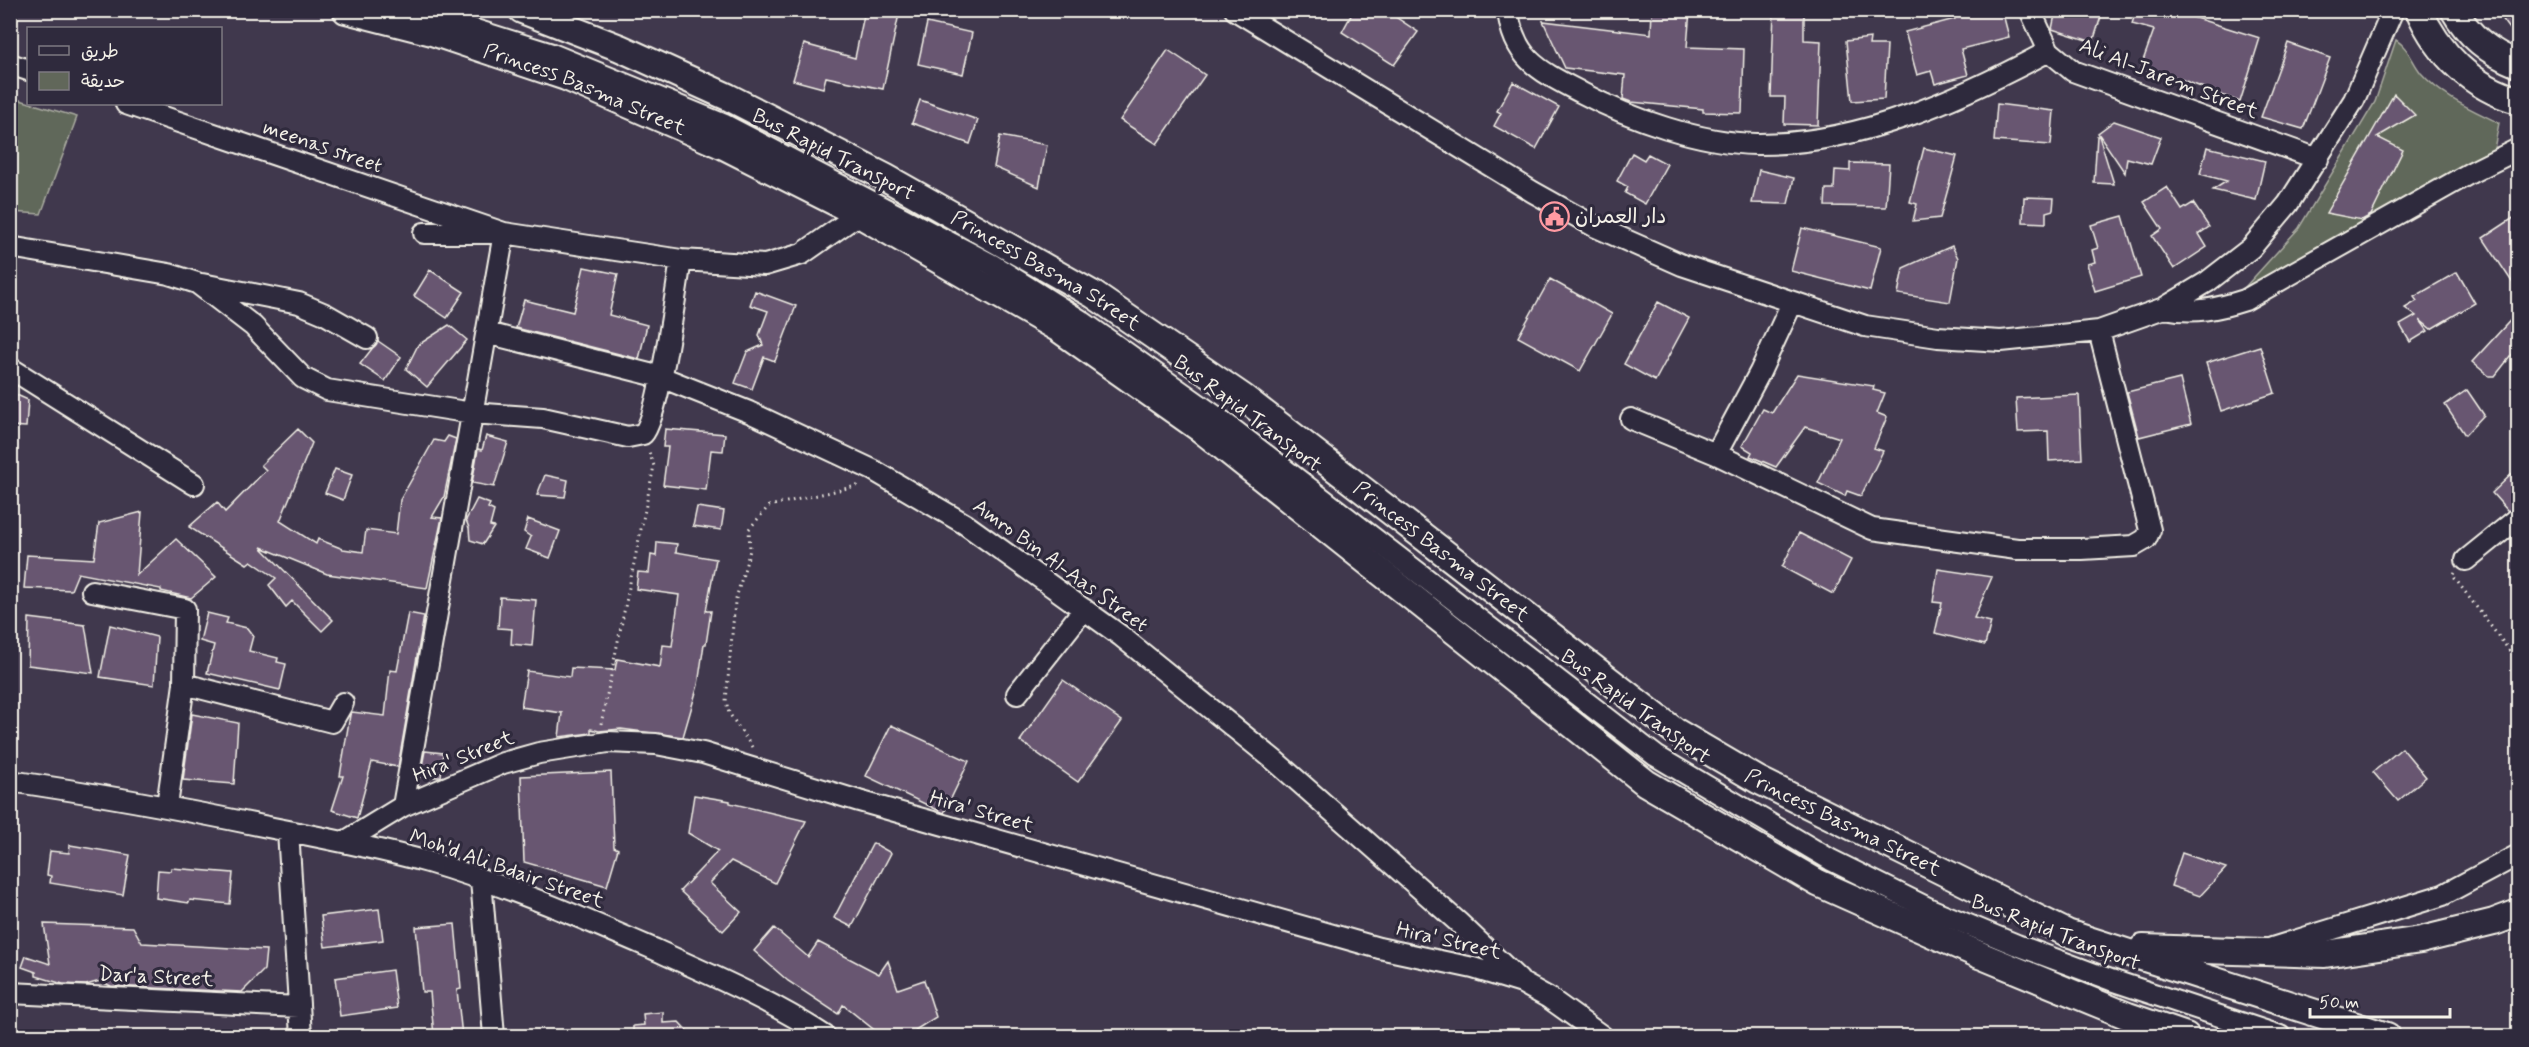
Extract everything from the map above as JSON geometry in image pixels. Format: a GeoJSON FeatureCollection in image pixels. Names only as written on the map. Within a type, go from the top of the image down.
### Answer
{"type":"FeatureCollection","features":[{"type":"Feature","properties":{"kind":"main road","name":"Princess Basma Street"},"geometry":{"type":"LineString","coordinates":[[346,10],[432,32],[566,77],[724,146],[859,214],[1059,329],[1202,430],[1389,577],[1570,726],[1646,783],[1818,883],[1992,961],[2128,1017],[2186,1036]]}},
{"type":"Feature","properties":{"kind":"main road","name":"Princess Basma Street"},"geometry":{"type":"LineString","coordinates":[[522,10],[620,48],[739,102],[885,177],[1094,295],[1244,398],[1676,732],[1758,780],[2067,933],[2387,1036]]}},
{"type":"Feature","properties":{"kind":"main road"},"geometry":{"type":"LineString","coordinates":[[2419,10],[2445,53],[2471,79],[2498,95],[2518,100]]}},
{"type":"Feature","properties":{"kind":"main road"},"geometry":{"type":"LineString","coordinates":[[2454,10],[2463,26],[2481,44],[2518,64]]}},
{"type":"Feature","properties":{"kind":"main road"},"geometry":{"type":"LineString","coordinates":[[2113,947],[2325,954],[2410,941],[2494,922],[2518,913]]}},
{"type":"Feature","properties":{"kind":"street","name":"Bus Rapid Transport"},"geometry":{"type":"LineString","coordinates":[[412,10],[552,54],[725,124],[991,264],[1080,320],[1218,418],[1656,756],[1832,860],[1930,909],[2017,945],[2111,980],[2280,1036]]}},
{"type":"Feature","properties":{"kind":"street"},"geometry":{"type":"LineString","coordinates":[[1235,10],[1471,156],[1594,226],[1682,265],[1865,326],[1938,337],[2001,341],[2099,331],[2164,308],[2207,282],[2251,248],[2288,204],[2354,100],[2393,10]]}},
{"type":"Feature","properties":{"kind":"street"},"geometry":{"type":"LineString","coordinates":[[1508,10],[1510,29],[1521,53],[1540,70],[1619,112],[1701,136],[1754,144],[1804,142],[1885,124],[2004,75],[2049,51]]}},
{"type":"Feature","properties":{"kind":"street","name":"Ali Al-Jarem Street"},"geometry":{"type":"LineString","coordinates":[[2030,10],[2049,51],[2073,71],[2318,159]]}},
{"type":"Feature","properties":{"kind":"street"},"geometry":{"type":"LineString","coordinates":[[10,64],[27,70]]}},
{"type":"Feature","properties":{"kind":"street","name":"meenas street"},"geometry":{"type":"LineString","coordinates":[[129,105],[504,233]]}},
{"type":"Feature","properties":{"kind":"street"},"geometry":{"type":"LineString","coordinates":[[2164,308],[2188,312],[2216,309],[2245,300],[2472,172],[2518,150]]}},
{"type":"Feature","properties":{"kind":"street"},"geometry":{"type":"LineString","coordinates":[[424,233],[504,233],[681,260],[765,266],[783,261],[821,243],[859,214]]}},
{"type":"Feature","properties":{"kind":"street"},"geometry":{"type":"LineString","coordinates":[[403,806],[504,233]]}},
{"type":"Feature","properties":{"kind":"street"},"geometry":{"type":"LineString","coordinates":[[10,247],[169,274],[197,283],[298,303],[325,314],[367,338]]}},
{"type":"Feature","properties":{"kind":"street"},"geometry":{"type":"LineString","coordinates":[[197,283],[254,326],[303,378],[315,385],[353,395],[472,413],[543,418],[635,436],[647,430],[661,377],[681,260]]}},
{"type":"Feature","properties":{"kind":"street"},"geometry":{"type":"LineString","coordinates":[[1716,454],[1760,372],[1792,303]]}},
{"type":"Feature","properties":{"kind":"street"},"geometry":{"type":"LineString","coordinates":[[1631,419],[1716,454],[1872,529],[2017,549],[2134,546],[2146,539],[2150,530],[2099,331]]}},
{"type":"Feature","properties":{"kind":"street","name":"Amro Bin Al-Aas Street"},"geometry":{"type":"LineString","coordinates":[[487,333],[661,377],[749,412],[889,479],[965,524],[1084,609],[1274,760],[1458,922],[1522,983]]}},
{"type":"Feature","properties":{"kind":"street"},"geometry":{"type":"LineString","coordinates":[[10,368],[194,484]]}},
{"type":"Feature","properties":{"kind":"street"},"geometry":{"type":"LineString","coordinates":[[2466,560],[2518,518]]}},
{"type":"Feature","properties":{"kind":"street"},"geometry":{"type":"LineString","coordinates":[[92,591],[185,609],[184,684],[167,806]]}},
{"type":"Feature","properties":{"kind":"street"},"geometry":{"type":"LineString","coordinates":[[1017,694],[1084,609]]}},
{"type":"Feature","properties":{"kind":"street"},"geometry":{"type":"LineString","coordinates":[[184,684],[332,722],[343,703]]}},
{"type":"Feature","properties":{"kind":"street","name":"Hira' Street"},"geometry":{"type":"LineString","coordinates":[[346,841],[403,806],[503,762],[539,753],[597,744],[656,744],[704,753],[1379,948],[1473,968],[1522,983],[1549,998],[1602,1036]]}},
{"type":"Feature","properties":{"kind":"street","name":"Moh'd Ali Bdair Street"},"geometry":{"type":"LineString","coordinates":[[10,781],[167,806],[346,841],[481,880],[603,927],[713,976],[799,1020],[825,1036]]}},
{"type":"Feature","properties":{"kind":"street"},"geometry":{"type":"LineString","coordinates":[[288,831],[302,1036]]}},
{"type":"Feature","properties":{"kind":"street"},"geometry":{"type":"LineString","coordinates":[[2258,952],[2443,895],[2518,855]]}},
{"type":"Feature","properties":{"kind":"street"},"geometry":{"type":"LineString","coordinates":[[481,880],[494,1036]]}},
{"type":"Feature","properties":{"kind":"street","name":"Dar'a Street"},"geometry":{"type":"LineString","coordinates":[[10,993],[299,1007]]}},
{"type":"Feature","properties":{"kind":"path"},"geometry":{"type":"LineString","coordinates":[[597,744],[654,466]]}},
{"type":"Feature","properties":{"kind":"path"},"geometry":{"type":"LineString","coordinates":[[762,771],[758,755],[729,713],[726,701],[735,602],[750,550],[748,529],[769,506],[889,479]]}},
{"type":"Feature","properties":{"kind":"path"},"geometry":{"type":"LineString","coordinates":[[2466,560],[2453,576],[2518,662]]}},
{"type":"Feature","properties":{"kind":"green space"},"geometry":{"type":"Polygon","coordinates":[[[2396,40],[2407,51],[2421,73],[2438,89],[2457,102],[2499,123],[2494,149],[2234,299],[2299,228],[2375,102],[2396,40]]]}},
{"type":"Feature","properties":{"kind":"green space"},"geometry":{"type":"Polygon","coordinates":[[[10,97],[27,102],[27,105],[37,105],[77,117],[41,214],[11,212],[10,97]]]}},
{"type":"Feature","properties":{"kind":"building"},"geometry":{"type":"Polygon","coordinates":[[[865,10],[899,14],[883,89],[826,77],[823,88],[793,80],[804,44],[855,58],[865,10]]]}},
{"type":"Feature","properties":{"kind":"building"},"geometry":{"type":"Polygon","coordinates":[[[1354,10],[1385,10],[1418,32],[1394,65],[1342,32],[1354,10]]]}},
{"type":"Feature","properties":{"kind":"building"},"geometry":{"type":"Polygon","coordinates":[[[1652,10],[1690,10],[1687,47],[1744,49],[1742,113],[1703,112],[1703,109],[1631,102],[1623,99],[1625,75],[1565,68],[1543,21],[1651,34],[1652,10]]]}},
{"type":"Feature","properties":{"kind":"building"},"geometry":{"type":"Polygon","coordinates":[[[1774,10],[1804,10],[1804,40],[1821,41],[1818,125],[1784,124],[1785,97],[1771,97],[1774,10]]]}},
{"type":"Feature","properties":{"kind":"building"},"geometry":{"type":"Polygon","coordinates":[[[1953,10],[2002,10],[2009,37],[1961,49],[1968,75],[1935,84],[1931,71],[1917,75],[1905,32],[1955,19],[1953,10]]]}},
{"type":"Feature","properties":{"kind":"building"},"geometry":{"type":"Polygon","coordinates":[[[2056,10],[2103,10],[2093,42],[2052,29],[2056,10]]]}},
{"type":"Feature","properties":{"kind":"building"},"geometry":{"type":"Polygon","coordinates":[[[2136,10],[2191,10],[2189,16],[2260,38],[2240,102],[2170,75],[2168,79],[2140,69],[2154,30],[2132,24],[2136,10]]]}},
{"type":"Feature","properties":{"kind":"building"},"geometry":{"type":"Polygon","coordinates":[[[2496,10],[2518,10],[2518,18],[2510,29],[2496,10]]]}},
{"type":"Feature","properties":{"kind":"building"},"geometry":{"type":"Polygon","coordinates":[[[927,23],[972,33],[963,74],[918,64],[927,23]]]}},
{"type":"Feature","properties":{"kind":"building"},"geometry":{"type":"Polygon","coordinates":[[[1870,38],[1869,45],[1887,45],[1884,99],[1852,101],[1846,41],[1870,38]]]}},
{"type":"Feature","properties":{"kind":"building"},"geometry":{"type":"Polygon","coordinates":[[[2288,43],[2330,58],[2303,129],[2261,117],[2288,43]]]}},
{"type":"Feature","properties":{"kind":"building"},"geometry":{"type":"Polygon","coordinates":[[[1168,50],[1205,75],[1157,144],[1120,120],[1168,50]]]}},
{"type":"Feature","properties":{"kind":"building"},"geometry":{"type":"Polygon","coordinates":[[[1513,82],[1559,107],[1536,149],[1494,126],[1501,113],[1497,111],[1513,82]]]}},
{"type":"Feature","properties":{"kind":"building"},"geometry":{"type":"Polygon","coordinates":[[[2394,94],[2415,115],[2377,137],[2403,150],[2371,215],[2362,220],[2326,213],[2394,94]]]}},
{"type":"Feature","properties":{"kind":"building"},"geometry":{"type":"Polygon","coordinates":[[[920,100],[978,120],[970,144],[912,123],[920,100]]]}},
{"type":"Feature","properties":{"kind":"building"},"geometry":{"type":"Polygon","coordinates":[[[1997,104],[2054,111],[2051,145],[1994,141],[1997,104]]]}},
{"type":"Feature","properties":{"kind":"building"},"geometry":{"type":"Polygon","coordinates":[[[2114,121],[2161,137],[2151,164],[2127,158],[2125,173],[2098,133],[2114,121]]]}},
{"type":"Feature","properties":{"kind":"building"},"geometry":{"type":"Polygon","coordinates":[[[1000,136],[1047,145],[1039,187],[994,167],[1000,136]]]}},
{"type":"Feature","properties":{"kind":"building"},"geometry":{"type":"Polygon","coordinates":[[[2097,136],[2099,136],[2114,184],[2094,183],[2097,136]]]}},
{"type":"Feature","properties":{"kind":"building"},"geometry":{"type":"Polygon","coordinates":[[[2207,147],[2265,161],[2256,200],[2213,190],[2227,181],[2200,174],[2207,147]]]}},
{"type":"Feature","properties":{"kind":"building"},"geometry":{"type":"Polygon","coordinates":[[[1924,148],[1957,156],[1940,218],[1913,221],[1917,204],[1910,202],[1924,148]]]}},
{"type":"Feature","properties":{"kind":"building"},"geometry":{"type":"Polygon","coordinates":[[[1632,153],[1644,160],[1648,154],[1667,164],[1645,204],[1625,193],[1628,187],[1617,181],[1632,153]]]}},
{"type":"Feature","properties":{"kind":"building"},"geometry":{"type":"Polygon","coordinates":[[[1850,163],[1889,164],[1886,207],[1825,206],[1826,189],[1834,189],[1835,170],[1850,171],[1850,163]]]}},
{"type":"Feature","properties":{"kind":"building"},"geometry":{"type":"Polygon","coordinates":[[[1759,170],[1794,178],[1788,204],[1752,203],[1759,170]]]}},
{"type":"Feature","properties":{"kind":"building"},"geometry":{"type":"Polygon","coordinates":[[[2167,187],[2182,210],[2193,203],[2209,227],[2199,234],[2207,247],[2174,269],[2152,236],[2162,229],[2144,202],[2167,187]]]}},
{"type":"Feature","properties":{"kind":"building"},"geometry":{"type":"Polygon","coordinates":[[[2024,197],[2054,198],[2053,210],[2046,212],[2046,223],[2023,222],[2024,197]]]}},
{"type":"Feature","properties":{"kind":"building"},"geometry":{"type":"Polygon","coordinates":[[[2518,215],[2518,291],[2483,238],[2518,215]]]}},
{"type":"Feature","properties":{"kind":"building"},"geometry":{"type":"Polygon","coordinates":[[[2123,216],[2141,277],[2095,291],[2087,264],[2095,262],[2092,250],[2098,248],[2091,225],[2123,216]]]}},
{"type":"Feature","properties":{"kind":"building"},"geometry":{"type":"Polygon","coordinates":[[[1802,228],[1881,247],[1870,291],[1791,271],[1802,228]]]}},
{"type":"Feature","properties":{"kind":"building"},"geometry":{"type":"Polygon","coordinates":[[[1952,246],[1958,258],[1950,302],[1898,294],[1903,268],[1952,246]]]}},
{"type":"Feature","properties":{"kind":"building"},"geometry":{"type":"Polygon","coordinates":[[[584,267],[618,274],[609,315],[647,325],[639,359],[516,328],[524,300],[573,312],[584,267]]]}},
{"type":"Feature","properties":{"kind":"building"},"geometry":{"type":"Polygon","coordinates":[[[430,270],[464,292],[447,318],[414,296],[430,270]]]}},
{"type":"Feature","properties":{"kind":"building"},"geometry":{"type":"Polygon","coordinates":[[[2457,272],[2475,303],[2431,329],[2420,320],[2428,331],[2410,342],[2400,325],[2416,316],[2405,308],[2417,301],[2414,297],[2457,272]]]}},
{"type":"Feature","properties":{"kind":"building"},"geometry":{"type":"Polygon","coordinates":[[[1550,279],[1612,314],[1580,371],[1518,337],[1550,279]]]}},
{"type":"Feature","properties":{"kind":"building"},"geometry":{"type":"Polygon","coordinates":[[[755,291],[796,306],[775,361],[764,357],[752,389],[735,383],[747,352],[763,345],[759,335],[768,311],[750,305],[755,291]]]}},
{"type":"Feature","properties":{"kind":"building"},"geometry":{"type":"Polygon","coordinates":[[[1658,302],[1689,318],[1655,381],[1624,364],[1658,302]]]}},
{"type":"Feature","properties":{"kind":"building"},"geometry":{"type":"Polygon","coordinates":[[[2518,312],[2518,347],[2495,376],[2489,376],[2472,362],[2518,312]]]}},
{"type":"Feature","properties":{"kind":"building"},"geometry":{"type":"Polygon","coordinates":[[[449,325],[467,340],[427,387],[406,369],[418,345],[449,325]]]}},
{"type":"Feature","properties":{"kind":"building"},"geometry":{"type":"Polygon","coordinates":[[[378,341],[401,357],[385,381],[360,364],[378,341]]]}},
{"type":"Feature","properties":{"kind":"building"},"geometry":{"type":"Polygon","coordinates":[[[2260,346],[2275,393],[2221,411],[2206,363],[2260,346]]]}},
{"type":"Feature","properties":{"kind":"building"},"geometry":{"type":"Polygon","coordinates":[[[1797,374],[1874,386],[1873,390],[1885,393],[1877,413],[1887,417],[1874,448],[1883,451],[1861,496],[1847,491],[1845,496],[1818,483],[1840,438],[1805,427],[1776,467],[1750,456],[1752,452],[1742,446],[1763,409],[1772,413],[1797,374]]]}},
{"type":"Feature","properties":{"kind":"building"},"geometry":{"type":"Polygon","coordinates":[[[2180,379],[2191,424],[2139,437],[2127,392],[2180,379]]]}},
{"type":"Feature","properties":{"kind":"building"},"geometry":{"type":"Polygon","coordinates":[[[2467,390],[2484,415],[2465,435],[2445,405],[2467,390]]]}},
{"type":"Feature","properties":{"kind":"building"},"geometry":{"type":"Polygon","coordinates":[[[10,392],[28,400],[26,427],[10,426],[10,392]]]}},
{"type":"Feature","properties":{"kind":"building"},"geometry":{"type":"Polygon","coordinates":[[[2079,395],[2082,459],[2049,461],[2048,431],[2018,432],[2016,398],[2079,395]]]}},
{"type":"Feature","properties":{"kind":"building"},"geometry":{"type":"Polygon","coordinates":[[[298,429],[312,443],[280,521],[316,544],[318,539],[343,549],[363,552],[366,530],[396,534],[400,500],[434,440],[444,442],[448,436],[456,439],[444,497],[432,517],[442,518],[427,588],[327,574],[261,547],[333,620],[322,631],[292,601],[286,607],[269,585],[276,578],[251,561],[247,564],[189,527],[217,502],[225,512],[266,470],[261,465],[298,429]]]}},
{"type":"Feature","properties":{"kind":"building"},"geometry":{"type":"Polygon","coordinates":[[[665,429],[725,434],[723,451],[711,450],[706,490],[663,485],[668,447],[663,447],[665,429]]]}},
{"type":"Feature","properties":{"kind":"building"},"geometry":{"type":"Polygon","coordinates":[[[486,436],[508,442],[494,487],[472,483],[478,449],[482,450],[486,436]]]}},
{"type":"Feature","properties":{"kind":"building"},"geometry":{"type":"Polygon","coordinates":[[[2518,468],[2518,506],[2508,511],[2492,493],[2518,468]]]}},
{"type":"Feature","properties":{"kind":"building"},"geometry":{"type":"Polygon","coordinates":[[[335,469],[352,475],[343,500],[325,493],[335,469]]]}},
{"type":"Feature","properties":{"kind":"building"},"geometry":{"type":"Polygon","coordinates":[[[545,475],[568,480],[565,497],[537,495],[545,475]]]}},
{"type":"Feature","properties":{"kind":"building"},"geometry":{"type":"Polygon","coordinates":[[[477,499],[490,504],[488,508],[494,511],[490,526],[494,527],[483,544],[470,540],[466,520],[477,499]]]}},
{"type":"Feature","properties":{"kind":"building"},"geometry":{"type":"Polygon","coordinates":[[[697,507],[724,511],[721,530],[693,526],[697,507]]]}},
{"type":"Feature","properties":{"kind":"building"},"geometry":{"type":"Polygon","coordinates":[[[142,512],[137,575],[176,539],[216,577],[191,598],[161,591],[161,589],[78,573],[71,590],[24,588],[27,555],[94,559],[99,523],[142,512]]]}},
{"type":"Feature","properties":{"kind":"building"},"geometry":{"type":"Polygon","coordinates":[[[528,519],[560,531],[550,558],[526,549],[531,537],[524,532],[528,519]]]}},
{"type":"Feature","properties":{"kind":"building"},"geometry":{"type":"Polygon","coordinates":[[[1799,533],[1851,560],[1833,594],[1782,567],[1799,533]]]}},
{"type":"Feature","properties":{"kind":"building"},"geometry":{"type":"Polygon","coordinates":[[[657,542],[677,544],[676,552],[716,559],[706,611],[711,611],[706,644],[704,644],[698,685],[683,737],[621,729],[599,731],[591,729],[591,733],[559,737],[562,713],[521,707],[527,671],[570,677],[571,668],[615,670],[617,659],[660,667],[663,645],[672,646],[679,595],[636,589],[638,572],[649,573],[651,555],[656,556],[657,542]]]}},
{"type":"Feature","properties":{"kind":"building"},"geometry":{"type":"Polygon","coordinates":[[[1938,569],[1992,577],[1974,618],[1991,622],[1985,645],[1935,633],[1942,603],[1933,602],[1938,569]]]}},
{"type":"Feature","properties":{"kind":"building"},"geometry":{"type":"Polygon","coordinates":[[[500,597],[536,600],[532,646],[511,644],[512,629],[498,628],[500,597]]]}},
{"type":"Feature","properties":{"kind":"building"},"geometry":{"type":"Polygon","coordinates":[[[207,613],[228,618],[226,623],[247,628],[253,636],[249,651],[278,658],[277,662],[286,664],[280,690],[207,673],[214,645],[200,641],[207,613]]]}},
{"type":"Feature","properties":{"kind":"building"},"geometry":{"type":"Polygon","coordinates":[[[408,613],[424,616],[398,767],[372,762],[357,818],[332,810],[343,776],[340,776],[350,715],[352,712],[385,716],[390,670],[397,671],[408,613]]]}},
{"type":"Feature","properties":{"kind":"building"},"geometry":{"type":"Polygon","coordinates":[[[29,618],[85,625],[93,673],[28,665],[29,618]]]}},
{"type":"Feature","properties":{"kind":"building"},"geometry":{"type":"Polygon","coordinates":[[[110,625],[157,637],[154,685],[100,677],[110,625]]]}},
{"type":"Feature","properties":{"kind":"building"},"geometry":{"type":"Polygon","coordinates":[[[1063,680],[1122,721],[1078,782],[1020,741],[1063,680]]]}},
{"type":"Feature","properties":{"kind":"building"},"geometry":{"type":"Polygon","coordinates":[[[192,714],[238,723],[234,784],[183,780],[192,714]]]}},
{"type":"Feature","properties":{"kind":"building"},"geometry":{"type":"Polygon","coordinates":[[[891,725],[969,761],[944,813],[866,776],[891,725]]]}},
{"type":"Feature","properties":{"kind":"building"},"geometry":{"type":"Polygon","coordinates":[[[2402,748],[2426,777],[2398,801],[2373,772],[2402,748]]]}},
{"type":"Feature","properties":{"kind":"building"},"geometry":{"type":"Polygon","coordinates":[[[425,751],[443,753],[441,777],[424,777],[424,771],[421,771],[425,751]]]}},
{"type":"Feature","properties":{"kind":"building"},"geometry":{"type":"Polygon","coordinates":[[[611,772],[614,847],[618,849],[607,886],[524,862],[521,776],[611,772]]]}},
{"type":"Feature","properties":{"kind":"building"},"geometry":{"type":"Polygon","coordinates":[[[694,795],[730,801],[730,803],[806,821],[775,883],[731,861],[710,883],[741,912],[723,931],[680,891],[718,851],[688,833],[694,795]]]}},
{"type":"Feature","properties":{"kind":"building"},"geometry":{"type":"Polygon","coordinates":[[[873,843],[891,853],[852,927],[834,918],[873,843]]]}},
{"type":"Feature","properties":{"kind":"building"},"geometry":{"type":"Polygon","coordinates":[[[70,845],[130,855],[123,895],[50,883],[51,876],[47,875],[50,851],[69,853],[70,845]]]}},
{"type":"Feature","properties":{"kind":"building"},"geometry":{"type":"Polygon","coordinates":[[[2182,853],[2226,868],[2200,896],[2171,886],[2182,853]]]}},
{"type":"Feature","properties":{"kind":"building"},"geometry":{"type":"Polygon","coordinates":[[[171,868],[233,873],[230,904],[190,900],[189,903],[156,898],[158,870],[171,871],[171,868]]]}},
{"type":"Feature","properties":{"kind":"building"},"geometry":{"type":"Polygon","coordinates":[[[379,909],[383,940],[325,947],[321,916],[379,909]]]}},
{"type":"Feature","properties":{"kind":"building"},"geometry":{"type":"Polygon","coordinates":[[[44,924],[133,927],[142,943],[266,950],[264,970],[242,992],[111,986],[100,981],[86,985],[63,984],[36,976],[36,972],[22,967],[26,956],[50,964],[44,924]]]}},
{"type":"Feature","properties":{"kind":"building"},"geometry":{"type":"Polygon","coordinates":[[[455,924],[461,989],[457,990],[462,1036],[434,1036],[430,992],[422,992],[416,927],[455,924]]]}},
{"type":"Feature","properties":{"kind":"building"},"geometry":{"type":"Polygon","coordinates":[[[774,928],[808,957],[818,942],[879,974],[888,961],[898,989],[924,980],[936,1017],[906,1036],[882,1036],[843,1005],[838,1014],[788,981],[754,951],[774,928]]]}},
{"type":"Feature","properties":{"kind":"building"},"geometry":{"type":"Polygon","coordinates":[[[392,970],[397,1008],[340,1016],[335,978],[392,970]]]}},
{"type":"Feature","properties":{"kind":"building"},"geometry":{"type":"Polygon","coordinates":[[[663,1012],[663,1023],[679,1022],[692,1036],[633,1036],[633,1026],[644,1025],[643,1014],[663,1012]]]}},
{"type":"Feature","properties":{"kind":"place","name":"دار العمران"},"geometry":{"type":"Point","coordinates":[1554,216]}}]}
